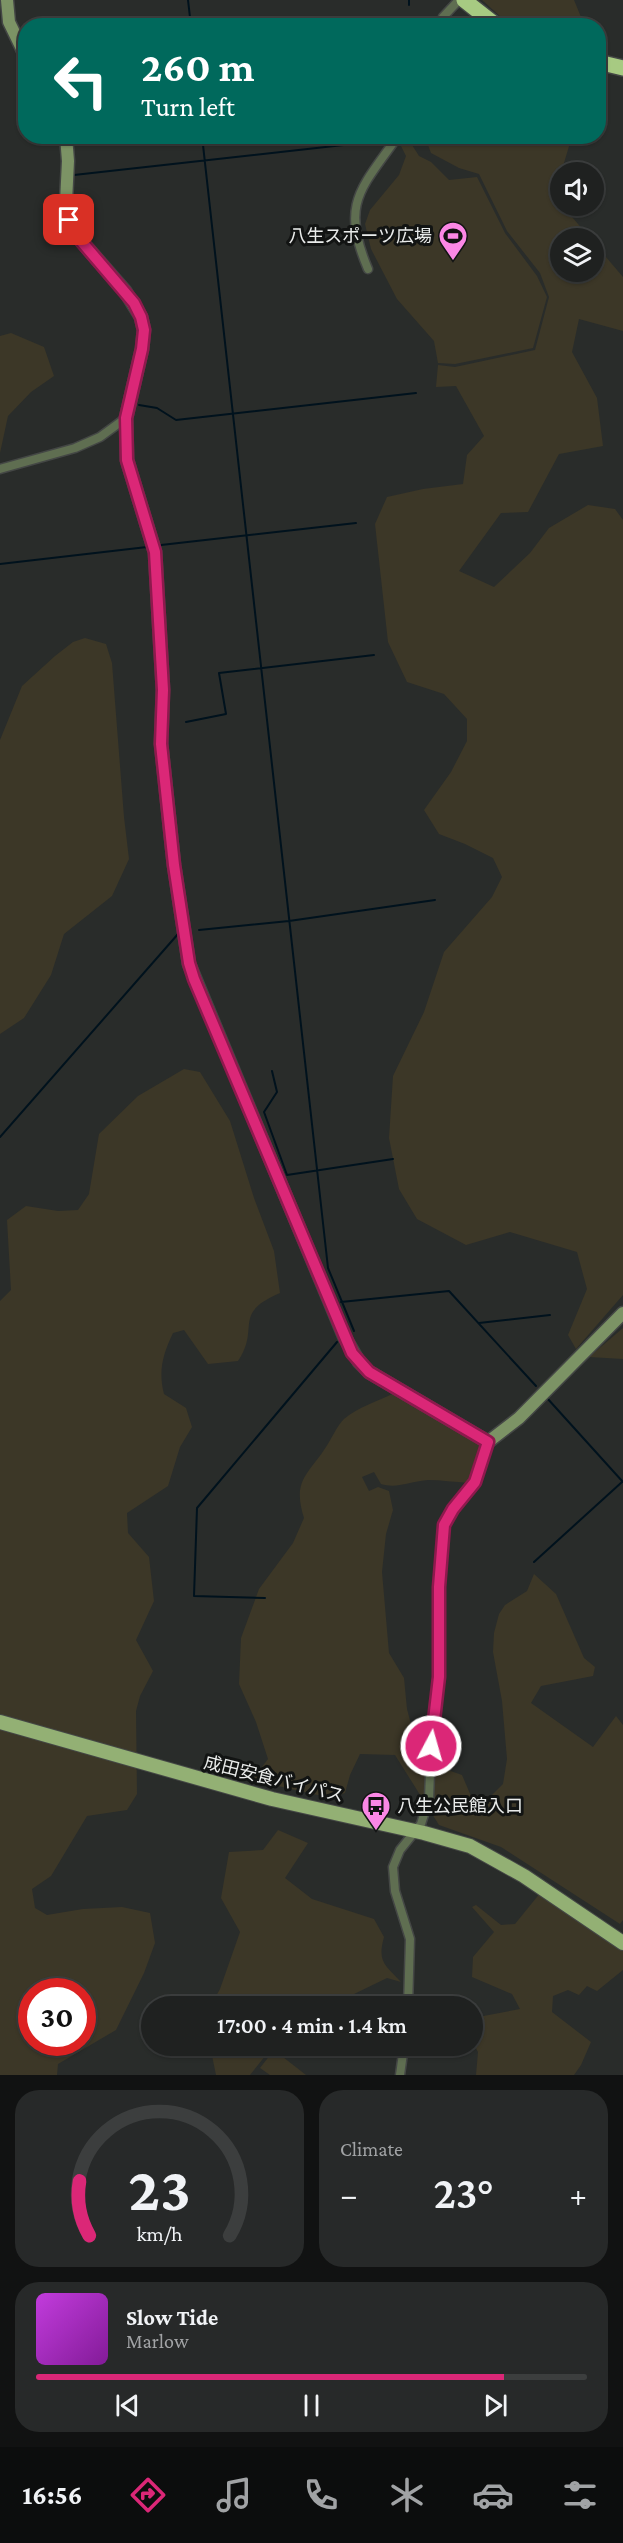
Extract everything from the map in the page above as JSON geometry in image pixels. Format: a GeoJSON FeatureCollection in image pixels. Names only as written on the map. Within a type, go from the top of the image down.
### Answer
{"type":"FeatureCollection","features":[{"type":"Feature","properties":{"kind":"highway"},"geometry":{"type":"LineString","coordinates":[[461,0],[486,18]]}},
{"type":"Feature","properties":{"kind":"highway"},"geometry":{"type":"LineString","coordinates":[[606,64],[623,68]]}},
{"type":"Feature","properties":{"kind":"main road","name":"成田安食バイパス"},"geometry":{"type":"LineString","coordinates":[[0,1722],[272,1798],[461,1843],[494,1857],[623,1943]]}},
{"type":"Feature","properties":{"kind":"street"},"geometry":{"type":"LineString","coordinates":[[7,0],[9,22],[18,41]]}},
{"type":"Feature","properties":{"kind":"street"},"geometry":{"type":"LineString","coordinates":[[444,18],[461,0]]}},
{"type":"Feature","properties":{"kind":"street"},"geometry":{"type":"LineString","coordinates":[[67,144],[66,202],[69,220],[76,235],[129,297],[141,317],[144,330],[142,349],[126,418],[127,460],[155,552],[163,690],[161,744],[174,865],[189,963],[194,979],[352,1353],[369,1372],[488,1442]]}},
{"type":"Feature","properties":{"kind":"street"},"geometry":{"type":"LineString","coordinates":[[368,269],[356,236],[354,208],[366,181],[392,144]]}},
{"type":"Feature","properties":{"kind":"street"},"geometry":{"type":"LineString","coordinates":[[0,470],[75,448],[100,437],[126,418]]}},
{"type":"Feature","properties":{"kind":"street"},"geometry":{"type":"LineString","coordinates":[[408,1996],[408,1930],[395,1890],[393,1875],[395,1859],[413,1831],[422,1824],[429,1799],[431,1746],[439,1677],[439,1587],[444,1525],[453,1509],[475,1482],[488,1442],[519,1418],[623,1313]]}},
{"type":"Feature","properties":{"kind":"street"},"geometry":{"type":"LineString","coordinates":[[400,2075],[403,2056]]}},
{"type":"Feature","properties":{"kind":"shaded area"},"geometry":{"type":"Polygon","coordinates":[[[482,0],[574,0],[581,17],[580,18],[502,18],[482,0]]]}},
{"type":"Feature","properties":{"kind":"shaded area","name":"八生スポーツ広場"},"geometry":{"type":"Polygon","coordinates":[[[400,144],[411,144],[419,156],[431,162],[449,180],[477,177],[505,233],[537,276],[547,297],[533,348],[455,364],[438,363],[434,341],[397,299],[371,249],[365,224],[370,210],[399,175],[406,156],[400,144]]]}},
{"type":"Feature","properties":{"kind":"shaded area"},"geometry":{"type":"Polygon","coordinates":[[[428,144],[570,144],[564,162],[550,162],[550,216],[571,216],[581,228],[550,228],[550,282],[604,282],[604,255],[623,277],[623,331],[579,319],[572,352],[597,398],[603,446],[559,454],[528,512],[501,513],[459,571],[494,587],[530,553],[549,528],[588,505],[615,509],[623,520],[623,1295],[576,1349],[568,1335],[587,1289],[577,1252],[510,1232],[466,1245],[417,1219],[399,1189],[389,1138],[393,1076],[424,1012],[444,952],[492,897],[502,877],[493,858],[439,834],[424,810],[451,772],[467,741],[467,719],[444,694],[407,682],[388,642],[375,524],[387,497],[423,489],[463,484],[467,455],[484,436],[456,386],[436,387],[438,365],[455,367],[535,350],[549,297],[540,273],[507,231],[479,174],[459,168],[431,153],[428,144]]]}},
{"type":"Feature","properties":{"kind":"shaded area"},"geometry":{"type":"Polygon","coordinates":[[[11,333],[44,347],[54,376],[31,392],[8,416],[0,453],[0,336],[11,333]]]}},
{"type":"Feature","properties":{"kind":"shaded area"},"geometry":{"type":"Polygon","coordinates":[[[85,638],[106,644],[112,663],[129,859],[112,896],[64,934],[51,975],[24,1018],[0,1034],[0,740],[22,686],[73,642],[85,638]]]}},
{"type":"Feature","properties":{"kind":"shaded area"},"geometry":{"type":"Polygon","coordinates":[[[184,1069],[200,1072],[230,1121],[254,1198],[274,1251],[280,1293],[265,1301],[251,1315],[247,1339],[238,1361],[208,1364],[184,1330],[173,1333],[169,1341],[162,1370],[164,1394],[186,1408],[192,1427],[180,1447],[168,1486],[127,1513],[128,1533],[149,1557],[154,1601],[136,1640],[153,1671],[140,1696],[136,1711],[137,1794],[127,1810],[87,1816],[51,1876],[32,1889],[35,1908],[47,1915],[83,1909],[122,1907],[150,1913],[155,1943],[144,1973],[116,2030],[96,2042],[96,1978],[18,1978],[18,2056],[72,2056],[58,2064],[57,2075],[0,2075],[0,1301],[11,1290],[7,1220],[26,1206],[58,1211],[78,1210],[89,1194],[99,1134],[138,1096],[184,1069]]]}},
{"type":"Feature","properties":{"kind":"shaded area"},"geometry":{"type":"Polygon","coordinates":[[[623,1328],[623,1359],[589,1357],[623,1328]]]}},
{"type":"Feature","properties":{"kind":"shaded area"},"geometry":{"type":"Polygon","coordinates":[[[394,1393],[479,1440],[480,1446],[477,1463],[468,1483],[428,1480],[387,1485],[381,1484],[374,1472],[362,1477],[369,1491],[378,1487],[389,1491],[393,1510],[386,1534],[382,1572],[389,1653],[404,1678],[407,1709],[412,1728],[445,1769],[462,1775],[477,1810],[503,1784],[507,1759],[502,1701],[493,1652],[494,1633],[499,1614],[505,1605],[527,1591],[534,1574],[556,1594],[584,1658],[595,1667],[593,1676],[541,1686],[531,1703],[593,1747],[616,1716],[623,1725],[623,1920],[620,1924],[501,1847],[439,1825],[395,1755],[360,1754],[345,1793],[331,1798],[252,1780],[268,1759],[256,1722],[239,1684],[241,1638],[259,1589],[293,1543],[304,1518],[300,1495],[301,1486],[308,1472],[344,1419],[394,1393]]]}},
{"type":"Feature","properties":{"kind":"shaded area"},"geometry":{"type":"Polygon","coordinates":[[[278,1830],[308,1843],[285,1878],[312,1899],[374,1919],[384,1937],[382,1958],[401,1982],[387,1978],[352,1995],[345,1996],[216,1996],[240,1932],[221,1898],[229,1852],[263,1850],[278,1830]]]}},
{"type":"Feature","properties":{"kind":"shaded area"},"geometry":{"type":"Polygon","coordinates":[[[541,1892],[623,1951],[623,1970],[597,1991],[587,1986],[579,1995],[568,1990],[553,1996],[552,2012],[591,2042],[574,2075],[476,2075],[478,2056],[483,2056],[483,2016],[520,2009],[512,1994],[472,1977],[473,1957],[494,1932],[472,1907],[476,1905],[501,1925],[515,1924],[541,1892]]]}},
{"type":"Feature","properties":{"kind":"shaded area"},"geometry":{"type":"Polygon","coordinates":[[[212,2056],[265,2056],[250,2075],[216,2075],[212,2056]]]}},
{"type":"Feature","properties":{"kind":"shaded area"},"geometry":{"type":"Polygon","coordinates":[[[269,2056],[282,2056],[306,2075],[270,2075],[260,2068],[269,2056]]]}},
{"type":"Feature","properties":{"kind":"waterway"},"geometry":{"type":"LineString","coordinates":[[188,0],[190,18]]}},
{"type":"Feature","properties":{"kind":"waterway"},"geometry":{"type":"LineString","coordinates":[[409,0],[409,5]]}},
{"type":"Feature","properties":{"kind":"waterway"},"geometry":{"type":"LineString","coordinates":[[203,144],[328,1268],[354,1331]]}},
{"type":"Feature","properties":{"kind":"waterway"},"geometry":{"type":"LineString","coordinates":[[74,175],[352,144]]}},
{"type":"Feature","properties":{"kind":"waterway"},"geometry":{"type":"LineString","coordinates":[[139,405],[157,408],[176,420],[416,393]]}},
{"type":"Feature","properties":{"kind":"waterway"},"geometry":{"type":"LineString","coordinates":[[161,545],[356,523]]}},
{"type":"Feature","properties":{"kind":"waterway"},"geometry":{"type":"LineString","coordinates":[[0,564],[147,547]]}},
{"type":"Feature","properties":{"kind":"waterway"},"geometry":{"type":"LineString","coordinates":[[186,722],[226,714],[219,673],[374,655]]}},
{"type":"Feature","properties":{"kind":"waterway"},"geometry":{"type":"LineString","coordinates":[[199,930],[289,921],[435,900]]}},
{"type":"Feature","properties":{"kind":"waterway"},"geometry":{"type":"LineString","coordinates":[[0,1137],[178,934]]}},
{"type":"Feature","properties":{"kind":"waterway"},"geometry":{"type":"LineString","coordinates":[[272,1071],[277,1092],[264,1112],[287,1175],[393,1159]]}},
{"type":"Feature","properties":{"kind":"waterway"},"geometry":{"type":"LineString","coordinates":[[341,1302],[449,1291],[536,1386]]}},
{"type":"Feature","properties":{"kind":"waterway"},"geometry":{"type":"LineString","coordinates":[[479,1323],[550,1315]]}},
{"type":"Feature","properties":{"kind":"waterway"},"geometry":{"type":"LineString","coordinates":[[265,1598],[194,1596],[197,1508],[337,1342]]}},
{"type":"Feature","properties":{"kind":"waterway"},"geometry":{"type":"LineString","coordinates":[[547,1398],[623,1482]]}},
{"type":"Feature","properties":{"kind":"waterway"},"geometry":{"type":"LineString","coordinates":[[534,1562],[622,1482]]}},
{"type":"Feature","properties":{"kind":"place","name":"八生スポーツ広場"},"geometry":{"type":"Point","coordinates":[453,262]}},
{"type":"Feature","properties":{"kind":"place","name":"八生公民館入口"},"geometry":{"type":"Point","coordinates":[376,1832]}},
{"type":"Feature","properties":{"kind":"route"},"geometry":{"type":"LineString","coordinates":[[69,220],[76,235],[134,303],[144,330],[142,349],[126,418],[127,460],[155,552],[163,690],[161,744],[174,865],[189,963],[194,979],[352,1353],[369,1372],[488,1442],[475,1482],[453,1509],[444,1525],[441,1540],[439,1677],[431,1746]]}}]}
